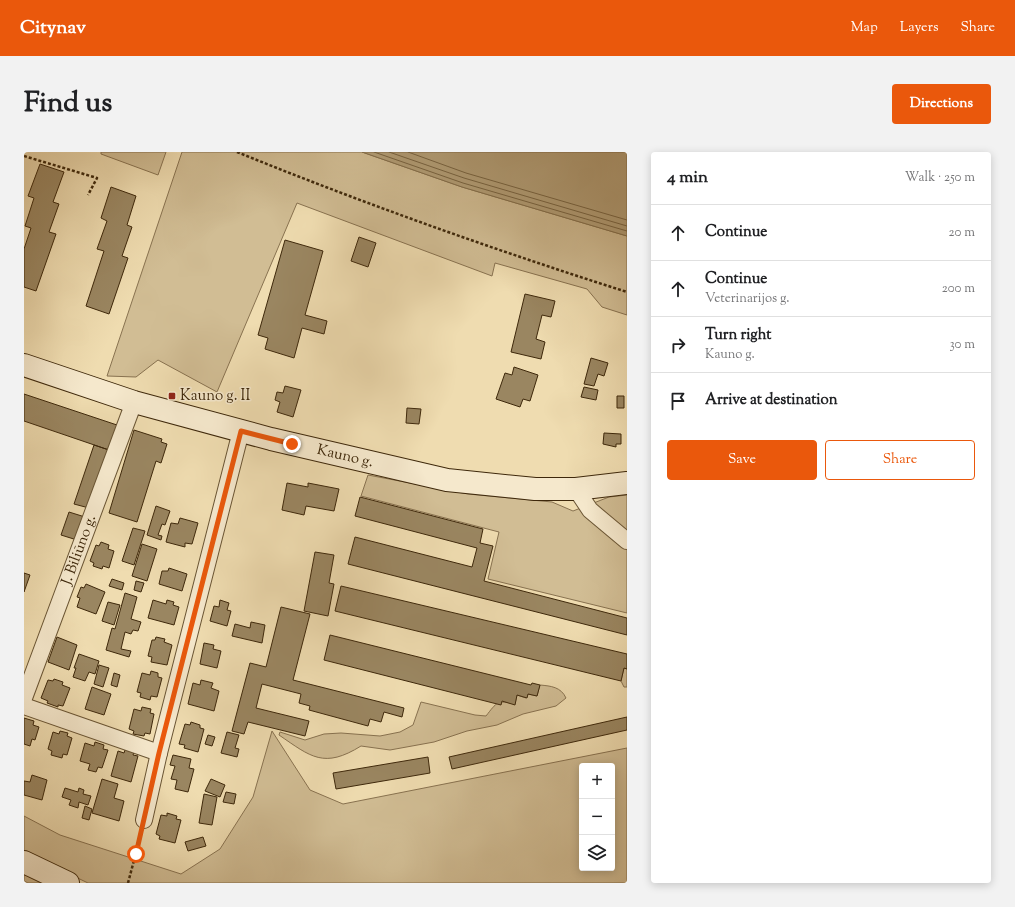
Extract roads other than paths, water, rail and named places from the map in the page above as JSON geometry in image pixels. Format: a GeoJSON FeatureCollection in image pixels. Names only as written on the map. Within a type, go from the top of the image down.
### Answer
{"type":"FeatureCollection","features":[{"type":"Feature","properties":{"kind":"main road","name":"Kauno g."},"geometry":{"type":"LineString","coordinates":[[24,365],[134,402],[241,431],[447,480],[535,489],[576,489],[627,483]]}},
{"type":"Feature","properties":{"kind":"main road"},"geometry":{"type":"LineString","coordinates":[[24,862],[68,883]]}},
{"type":"Feature","properties":{"kind":"street","name":"J. Biliūno g."},"geometry":{"type":"LineString","coordinates":[[24,698],[134,402]]}},
{"type":"Feature","properties":{"kind":"street"},"geometry":{"type":"LineString","coordinates":[[144,820],[159,753],[241,431]]}},
{"type":"Feature","properties":{"kind":"street"},"geometry":{"type":"LineString","coordinates":[[576,489],[590,510],[627,541]]}},
{"type":"Feature","properties":{"kind":"street"},"geometry":{"type":"LineString","coordinates":[[24,706],[159,753]]}},
{"type":"Feature","properties":{"kind":"water"},"geometry":{"type":"Polygon","coordinates":[[[362,152],[627,152],[627,236],[462,187],[362,152]]]}},
{"type":"Feature","properties":{"kind":"place","name":"Kauno g. II"},"geometry":{"type":"Point","coordinates":[172,396]}}]}
